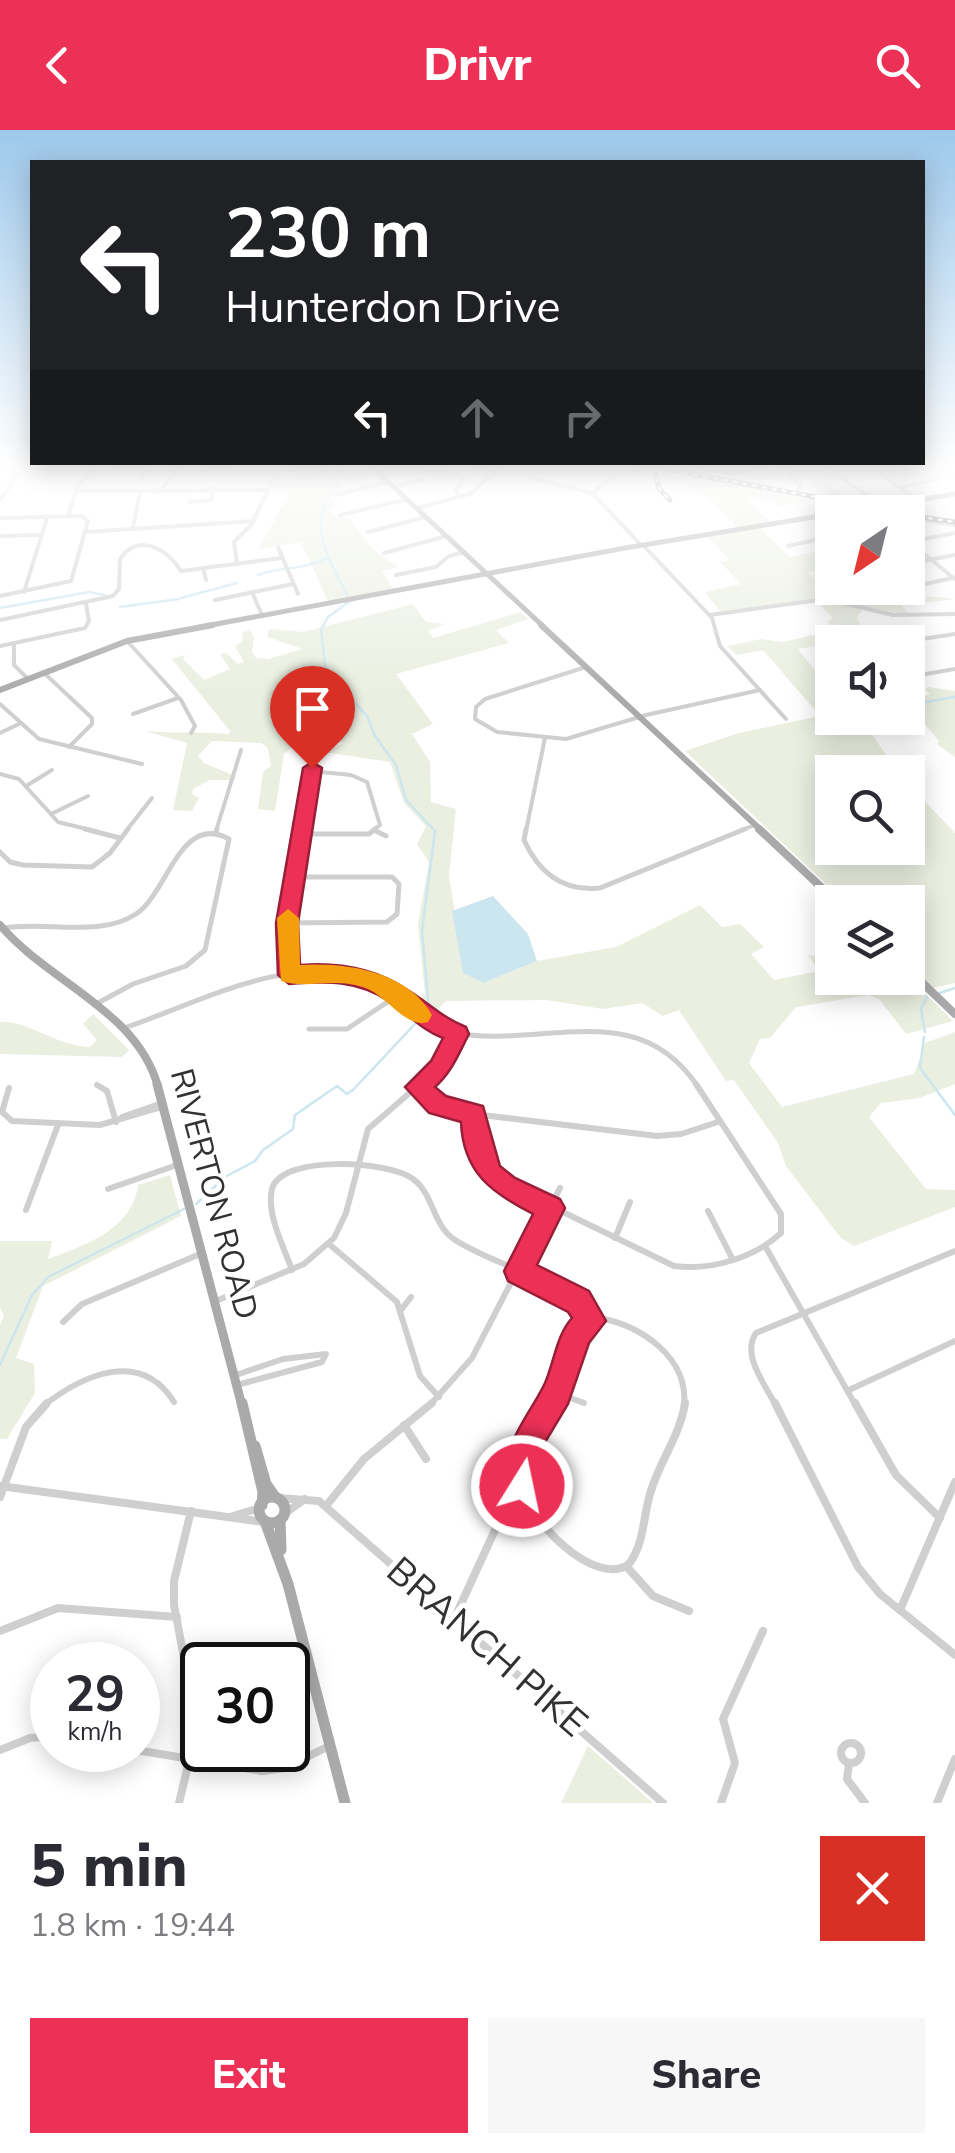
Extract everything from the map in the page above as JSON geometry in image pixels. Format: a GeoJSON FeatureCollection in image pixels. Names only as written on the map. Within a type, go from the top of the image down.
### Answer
{"type":"FeatureCollection","features":[{"type":"Feature","properties":{"kind":"main road"},"geometry":{"type":"LineString","coordinates":[[452,541],[819,885]]}},
{"type":"Feature","properties":{"kind":"main road"},"geometry":{"type":"LineString","coordinates":[[0,690],[127,642],[666,541]]}},
{"type":"Feature","properties":{"kind":"main road","name":"RIVERTON ROAD"},"geometry":{"type":"LineString","coordinates":[[1,927],[29,959],[127,1027],[153,1068],[247,1423],[263,1492],[265,1523]]}},
{"type":"Feature","properties":{"kind":"main road"},"geometry":{"type":"LineString","coordinates":[[925,985],[955,1014]]}},
{"type":"Feature","properties":{"kind":"main road","name":"RIVERTON ROAD"},"geometry":{"type":"LineString","coordinates":[[247,1423],[266,1484],[278,1498],[282,1517]]}},
{"type":"Feature","properties":{"kind":"main road"},"geometry":{"type":"LineString","coordinates":[[261,1506],[278,1498]]}},
{"type":"Feature","properties":{"kind":"main road"},"geometry":{"type":"LineString","coordinates":[[282,1517],[265,1523],[288,1584]]}},
{"type":"Feature","properties":{"kind":"main road"},"geometry":{"type":"LineString","coordinates":[[282,1517],[278,1533],[288,1584],[345,1803]]}},
{"type":"Feature","properties":{"kind":"street"},"geometry":{"type":"LineString","coordinates":[[24,592],[40,541]]}},
{"type":"Feature","properties":{"kind":"street"},"geometry":{"type":"LineString","coordinates":[[0,596],[72,581],[83,541]]}},
{"type":"Feature","properties":{"kind":"street"},"geometry":{"type":"LineString","coordinates":[[235,541],[237,564]]}},
{"type":"Feature","properties":{"kind":"street"},"geometry":{"type":"LineString","coordinates":[[384,552],[427,541]]}},
{"type":"Feature","properties":{"kind":"street"},"geometry":{"type":"LineString","coordinates":[[638,541],[710,615],[717,626],[720,646],[786,719]]}},
{"type":"Feature","properties":{"kind":"street"},"geometry":{"type":"LineString","coordinates":[[788,546],[810,541]]}},
{"type":"Feature","properties":{"kind":"street"},"geometry":{"type":"LineString","coordinates":[[0,620],[86,604],[117,592],[115,566],[129,549],[158,546],[173,557],[179,570],[282,558]]}},
{"type":"Feature","properties":{"kind":"street"},"geometry":{"type":"LineString","coordinates":[[278,547],[298,594]]}},
{"type":"Feature","properties":{"kind":"street"},"geometry":{"type":"LineString","coordinates":[[396,574],[434,568],[448,556],[464,552]]}},
{"type":"Feature","properties":{"kind":"street"},"geometry":{"type":"LineString","coordinates":[[925,555],[954,578]]}},
{"type":"Feature","properties":{"kind":"street"},"geometry":{"type":"LineString","coordinates":[[925,561],[955,556]]}},
{"type":"Feature","properties":{"kind":"street"},"geometry":{"type":"LineString","coordinates":[[203,568],[206,580]]}},
{"type":"Feature","properties":{"kind":"street"},"geometry":{"type":"LineString","coordinates":[[925,584],[954,578]]}},
{"type":"Feature","properties":{"kind":"street"},"geometry":{"type":"LineString","coordinates":[[215,600],[292,584]]}},
{"type":"Feature","properties":{"kind":"street"},"geometry":{"type":"LineString","coordinates":[[252,592],[262,615]]}},
{"type":"Feature","properties":{"kind":"street"},"geometry":{"type":"LineString","coordinates":[[710,615],[826,598],[893,616],[955,614]]}},
{"type":"Feature","properties":{"kind":"street"},"geometry":{"type":"LineString","coordinates":[[0,646],[84,628],[89,621],[86,604]]}},
{"type":"Feature","properties":{"kind":"street"},"geometry":{"type":"LineString","coordinates":[[925,639],[955,634]]}},
{"type":"Feature","properties":{"kind":"street"},"geometry":{"type":"LineString","coordinates":[[127,642],[178,698],[195,724],[191,733]]}},
{"type":"Feature","properties":{"kind":"street"},"geometry":{"type":"LineString","coordinates":[[14,643],[14,664],[28,678]]}},
{"type":"Feature","properties":{"kind":"street"},"geometry":{"type":"LineString","coordinates":[[586,666],[489,697],[474,710],[476,722],[486,729],[545,738],[578,737],[640,716],[760,690]]}},
{"type":"Feature","properties":{"kind":"street"},"geometry":{"type":"LineString","coordinates":[[925,675],[955,669]]}},
{"type":"Feature","properties":{"kind":"street"},"geometry":{"type":"LineString","coordinates":[[43,672],[92,718],[92,724],[69,747]]}},
{"type":"Feature","properties":{"kind":"street"},"geometry":{"type":"LineString","coordinates":[[133,714],[178,698]]}},
{"type":"Feature","properties":{"kind":"street"},"geometry":{"type":"LineString","coordinates":[[0,704],[39,739],[142,764]]}},
{"type":"Feature","properties":{"kind":"street"},"geometry":{"type":"LineString","coordinates":[[0,733],[20,724]]}},
{"type":"Feature","properties":{"kind":"street"},"geometry":{"type":"LineString","coordinates":[[545,738],[524,840],[544,871],[562,886],[580,890],[607,886],[755,824]]}},
{"type":"Feature","properties":{"kind":"street"},"geometry":{"type":"LineString","coordinates":[[216,833],[241,750]]}},
{"type":"Feature","properties":{"kind":"street"},"geometry":{"type":"LineString","coordinates":[[289,975],[287,923],[311,771],[319,753]]}},
{"type":"Feature","properties":{"kind":"street"},"geometry":{"type":"LineString","coordinates":[[26,786],[52,770]]}},
{"type":"Feature","properties":{"kind":"street"},"geometry":{"type":"LineString","coordinates":[[311,771],[367,782],[380,823],[376,831]]}},
{"type":"Feature","properties":{"kind":"street"},"geometry":{"type":"LineString","coordinates":[[0,774],[16,777],[64,824],[121,838]]}},
{"type":"Feature","properties":{"kind":"street"},"geometry":{"type":"LineString","coordinates":[[50,814],[88,796]]}},
{"type":"Feature","properties":{"kind":"street"},"geometry":{"type":"LineString","coordinates":[[0,852],[10,862],[23,865],[87,868],[104,860],[152,798]]}},
{"type":"Feature","properties":{"kind":"street"},"geometry":{"type":"LineString","coordinates":[[300,834],[376,831],[386,836]]}},
{"type":"Feature","properties":{"kind":"street"},"geometry":{"type":"LineString","coordinates":[[1,927],[31,922],[105,925],[126,920],[146,904],[196,836],[216,833],[229,839],[205,950],[186,966],[133,984],[96,1004]]}},
{"type":"Feature","properties":{"kind":"street"},"geometry":{"type":"LineString","coordinates":[[287,923],[388,922],[397,914],[399,884],[392,877],[294,877]]}},
{"type":"Feature","properties":{"kind":"street"},"geometry":{"type":"LineString","coordinates":[[127,1027],[289,975],[342,973],[376,982],[432,1024],[457,1034],[548,1033],[650,1039],[678,1056],[782,1214],[783,1228],[777,1239],[765,1246],[686,1269],[506,1186],[490,1174],[474,1132],[474,1114]]}},
{"type":"Feature","properties":{"kind":"street"},"geometry":{"type":"LineString","coordinates":[[309,1029],[328,1034],[342,1032],[398,995]]}},
{"type":"Feature","properties":{"kind":"street"},"geometry":{"type":"LineString","coordinates":[[216,1301],[292,1270],[329,1244],[346,1213],[364,1140],[373,1123],[439,1068],[457,1034]]}},
{"type":"Feature","properties":{"kind":"street"},"geometry":{"type":"LineString","coordinates":[[97,1085],[107,1091],[116,1122]]}},
{"type":"Feature","properties":{"kind":"street"},"geometry":{"type":"LineString","coordinates":[[418,1087],[438,1105],[474,1114],[657,1136],[681,1134],[718,1122]]}},
{"type":"Feature","properties":{"kind":"street"},"geometry":{"type":"LineString","coordinates":[[8,1088],[2,1112],[8,1120],[58,1125],[116,1122],[163,1105]]}},
{"type":"Feature","properties":{"kind":"street"},"geometry":{"type":"LineString","coordinates":[[26,1210],[58,1125]]}},
{"type":"Feature","properties":{"kind":"street"},"geometry":{"type":"LineString","coordinates":[[292,1270],[270,1203],[277,1178],[304,1163],[358,1167],[412,1178],[442,1230],[578,1302],[591,1321]]}},
{"type":"Feature","properties":{"kind":"street"},"geometry":{"type":"LineString","coordinates":[[108,1189],[180,1164]]}},
{"type":"Feature","properties":{"kind":"street"},"geometry":{"type":"LineString","coordinates":[[326,1506],[364,1459],[439,1397],[472,1358],[560,1188]]}},
{"type":"Feature","properties":{"kind":"street"},"geometry":{"type":"LineString","coordinates":[[614,1238],[630,1202]]}},
{"type":"Feature","properties":{"kind":"street"},"geometry":{"type":"LineString","coordinates":[[708,1211],[732,1258]]}},
{"type":"Feature","properties":{"kind":"street"},"geometry":{"type":"LineString","coordinates":[[329,1244],[385,1288],[401,1310],[420,1376],[439,1397]]}},
{"type":"Feature","properties":{"kind":"street"},"geometry":{"type":"LineString","coordinates":[[765,1246],[896,1475],[940,1518]]}},
{"type":"Feature","properties":{"kind":"street"},"geometry":{"type":"LineString","coordinates":[[63,1322],[88,1301],[202,1252]]}},
{"type":"Feature","properties":{"kind":"street"},"geometry":{"type":"LineString","coordinates":[[955,1252],[756,1333],[750,1342],[750,1354],[858,1567],[900,1610],[955,1654]]}},
{"type":"Feature","properties":{"kind":"street"},"geometry":{"type":"LineString","coordinates":[[401,1310],[411,1298]]}},
{"type":"Feature","properties":{"kind":"street"},"geometry":{"type":"LineString","coordinates":[[626,1567],[636,1552],[656,1470],[683,1419],[685,1393],[670,1357],[656,1342],[613,1320],[591,1321],[578,1333],[557,1393],[524,1452],[524,1496],[541,1528],[562,1544],[605,1568],[626,1567],[655,1596],[688,1611]]}},
{"type":"Feature","properties":{"kind":"street"},"geometry":{"type":"LineString","coordinates":[[847,1390],[955,1342]]}},
{"type":"Feature","properties":{"kind":"street"},"geometry":{"type":"LineString","coordinates":[[326,1354],[322,1362],[236,1380],[283,1359],[326,1354]]}},
{"type":"Feature","properties":{"kind":"street"},"geometry":{"type":"LineString","coordinates":[[0,1497],[29,1420],[58,1395],[113,1371],[135,1370],[155,1378],[174,1402]]}},
{"type":"Feature","properties":{"kind":"street"},"geometry":{"type":"LineString","coordinates":[[557,1393],[584,1403]]}},
{"type":"Feature","properties":{"kind":"street"},"geometry":{"type":"LineString","coordinates":[[404,1425],[426,1459]]}},
{"type":"Feature","properties":{"kind":"street"},"geometry":{"type":"LineString","coordinates":[[900,1610],[955,1482]]}},
{"type":"Feature","properties":{"kind":"street"},"geometry":{"type":"LineString","coordinates":[[2,1486],[265,1523]]}},
{"type":"Feature","properties":{"kind":"street"},"geometry":{"type":"LineString","coordinates":[[456,1617],[502,1517],[524,1496]]}},
{"type":"Feature","properties":{"kind":"street","name":"BRANCH PIKE"},"geometry":{"type":"LineString","coordinates":[[278,1498],[308,1498],[326,1506],[663,1803]]}},
{"type":"Feature","properties":{"kind":"street"},"geometry":{"type":"LineString","coordinates":[[282,1517],[308,1498]]}},
{"type":"Feature","properties":{"kind":"street"},"geometry":{"type":"LineString","coordinates":[[230,1516],[253,1514],[261,1506]]}},
{"type":"Feature","properties":{"kind":"street"},"geometry":{"type":"LineString","coordinates":[[182,1642],[174,1581],[191,1511]]}},
{"type":"Feature","properties":{"kind":"street"},"geometry":{"type":"LineString","coordinates":[[0,1631],[58,1608],[177,1617]]}},
{"type":"Feature","properties":{"kind":"street"},"geometry":{"type":"LineString","coordinates":[[721,1803],[735,1763],[722,1718],[762,1631]]}},
{"type":"Feature","properties":{"kind":"street"},"geometry":{"type":"LineString","coordinates":[[0,1750],[30,1738]]}},
{"type":"Feature","properties":{"kind":"street"},"geometry":{"type":"LineString","coordinates":[[310,1755],[330,1745]]}},
{"type":"Feature","properties":{"kind":"street"},"geometry":{"type":"LineString","coordinates":[[937,1803],[955,1759]]}},
{"type":"Feature","properties":{"kind":"street"},"geometry":{"type":"LineString","coordinates":[[849,1763],[847,1779],[865,1803]]}},
{"type":"Feature","properties":{"kind":"street"},"geometry":{"type":"LineString","coordinates":[[179,1803],[187,1772]]}},
{"type":"Feature","properties":{"kind":"shaded area"},"geometry":{"type":"Polygon","coordinates":[[[263,541],[366,541],[398,567],[382,571],[393,589],[328,601],[301,542],[259,549],[263,541]]]}},
{"type":"Feature","properties":{"kind":"shaded area"},"geometry":{"type":"Polygon","coordinates":[[[712,541],[774,541],[790,557],[815,552],[815,571],[807,572],[815,579],[815,600],[721,612],[705,592],[741,584],[720,562],[730,560],[712,541]]]}},
{"type":"Feature","properties":{"kind":"shaded area"},"geometry":{"type":"Polygon","coordinates":[[[925,597],[955,599],[925,602],[925,597]]]}},
{"type":"Feature","properties":{"kind":"shaded area"},"geometry":{"type":"Polygon","coordinates":[[[413,604],[426,622],[445,624],[428,631],[433,638],[521,612],[528,619],[496,630],[509,643],[396,674],[433,724],[412,734],[430,762],[431,802],[456,809],[449,875],[464,973],[483,983],[537,961],[616,947],[700,905],[722,927],[740,924],[764,947],[751,954],[774,980],[815,972],[815,995],[869,995],[796,1007],[770,1038],[760,1039],[749,1063],[782,1107],[914,1074],[925,1043],[955,1032],[955,1084],[920,1098],[881,1103],[869,1117],[926,1189],[955,1190],[955,1207],[854,1246],[840,1237],[786,1166],[778,1143],[734,1080],[726,1081],[679,1010],[663,1016],[642,1003],[603,1009],[546,1000],[446,1001],[431,1016],[420,1000],[425,994],[418,924],[429,862],[417,844],[426,826],[404,803],[390,762],[324,752],[344,743],[321,735],[327,719],[317,737],[289,735],[320,740],[291,740],[293,746],[284,754],[275,811],[258,809],[263,772],[271,766],[268,748],[261,743],[212,741],[198,756],[204,763],[235,776],[235,780],[210,780],[193,789],[192,794],[199,798],[192,811],[173,810],[187,743],[145,731],[230,731],[172,659],[185,655],[183,659],[204,680],[230,669],[220,654],[226,653],[238,664],[244,662],[235,646],[242,642],[243,632],[250,630],[254,637],[252,651],[256,658],[268,659],[303,649],[267,637],[269,629],[303,632],[413,604]]]}},
{"type":"Feature","properties":{"kind":"shaded area"},"geometry":{"type":"Polygon","coordinates":[[[820,605],[901,605],[910,615],[864,607],[857,618],[860,625],[831,625],[827,621],[833,618],[820,605]]]}},
{"type":"Feature","properties":{"kind":"shaded area"},"geometry":{"type":"Polygon","coordinates":[[[815,635],[815,646],[798,649],[815,670],[815,710],[763,650],[737,655],[727,646],[761,639],[783,642],[815,635]]]}},
{"type":"Feature","properties":{"kind":"shaded area"},"geometry":{"type":"Polygon","coordinates":[[[925,689],[955,691],[955,757],[937,744],[939,741],[925,724],[925,696],[930,694],[925,689]]]}},
{"type":"Feature","properties":{"kind":"shaded area"},"geometry":{"type":"Polygon","coordinates":[[[815,717],[815,735],[872,735],[886,755],[815,755],[815,865],[925,865],[925,802],[955,833],[955,983],[932,988],[925,981],[925,885],[827,885],[685,751],[739,733],[815,717]]]}},
{"type":"Feature","properties":{"kind":"shaded area"},"geometry":{"type":"Polygon","coordinates":[[[925,994],[953,1021],[906,1034],[880,1000],[869,995],[925,994]]]}},
{"type":"Feature","properties":{"kind":"shaded area"},"geometry":{"type":"Polygon","coordinates":[[[93,1014],[129,1050],[122,1057],[0,1054],[0,1022],[90,1047],[97,1040],[83,1024],[93,1014]]]}},
{"type":"Feature","properties":{"kind":"shaded area"},"geometry":{"type":"Polygon","coordinates":[[[170,1175],[181,1216],[43,1286],[16,1358],[34,1364],[35,1393],[7,1439],[0,1439],[0,1325],[4,1315],[0,1308],[0,1241],[52,1241],[48,1259],[62,1254],[105,1234],[117,1224],[134,1200],[138,1185],[170,1175]]]}},
{"type":"Feature","properties":{"kind":"shaded area"},"geometry":{"type":"Polygon","coordinates":[[[588,1746],[653,1803],[561,1803],[588,1746]]]}},
{"type":"Feature","properties":{"kind":"water"},"geometry":{"type":"Polygon","coordinates":[[[493,896],[528,934],[537,961],[483,983],[463,973],[452,911],[493,896]]]}},
{"type":"Feature","properties":{"kind":"waterway"},"geometry":{"type":"LineString","coordinates":[[196,1204],[225,1177],[255,1161],[263,1150],[293,1129],[295,1115],[337,1086],[347,1094],[353,1090],[429,1009],[422,931],[435,831],[406,800],[396,765],[375,736],[367,716],[326,671],[321,630],[328,617],[350,601],[323,541]]}},
{"type":"Feature","properties":{"kind":"waterway"},"geometry":{"type":"LineString","coordinates":[[258,575],[327,558]]}},
{"type":"Feature","properties":{"kind":"waterway"},"geometry":{"type":"LineString","coordinates":[[181,598],[237,583]]}},
{"type":"Feature","properties":{"kind":"waterway"},"geometry":{"type":"LineString","coordinates":[[0,608],[89,592],[105,595]]}},
{"type":"Feature","properties":{"kind":"waterway"},"geometry":{"type":"LineString","coordinates":[[120,607],[179,599]]}},
{"type":"Feature","properties":{"kind":"waterway"},"geometry":{"type":"LineString","coordinates":[[925,702],[955,697]]}},
{"type":"Feature","properties":{"kind":"waterway"},"geometry":{"type":"LineString","coordinates":[[940,993],[955,988]]}},
{"type":"Feature","properties":{"kind":"waterway"},"geometry":{"type":"LineString","coordinates":[[925,1032],[921,1009],[927,997]]}},
{"type":"Feature","properties":{"kind":"waterway"},"geometry":{"type":"LineString","coordinates":[[924,1037],[920,1068],[955,1115]]}},
{"type":"Feature","properties":{"kind":"waterway"},"geometry":{"type":"LineString","coordinates":[[0,1365],[32,1295],[48,1277],[184,1209]]}},
{"type":"Feature","properties":{"kind":"slow traffic"},"geometry":{"type":"LineString","coordinates":[[288,918],[289,975],[329,972],[365,978],[398,995],[420,1015]]}},
{"type":"Feature","properties":{"kind":"route"},"geometry":{"type":"LineString","coordinates":[[312,768],[287,923],[289,975],[329,972],[365,978],[398,995],[432,1024],[457,1034],[439,1068],[418,1087],[438,1105],[474,1114],[474,1132],[490,1174],[551,1208],[518,1271],[572,1297],[591,1321],[578,1333],[557,1393],[530,1437],[522,1462],[522,1486]]}}]}
